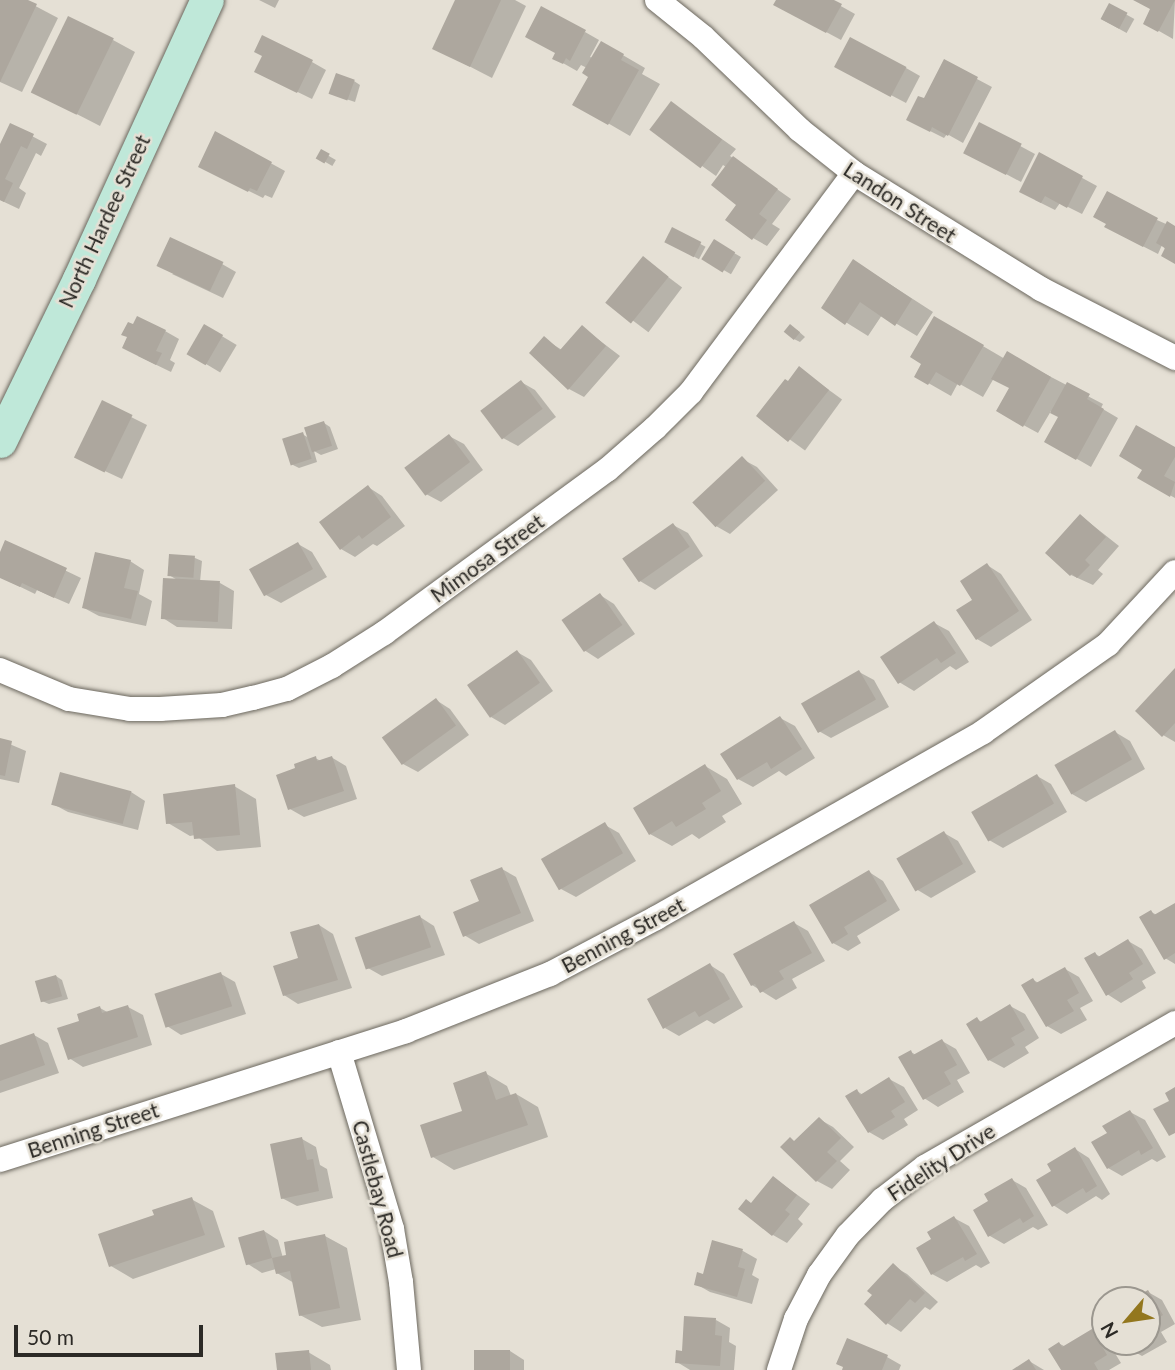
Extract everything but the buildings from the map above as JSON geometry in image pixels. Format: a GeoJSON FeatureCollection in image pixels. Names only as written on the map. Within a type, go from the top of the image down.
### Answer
{"type":"FeatureCollection","features":[{"type":"Feature","properties":{"kind":"street","name":"North Hardee Street"},"geometry":{"type":"LineString","coordinates":[[0,441],[79,279],[207,0]]}},
{"type":"Feature","properties":{"kind":"street","name":"Landon Street"},"geometry":{"type":"LineString","coordinates":[[657,0],[703,37],[782,114],[854,173],[1041,289],[1175,358]]}},
{"type":"Feature","properties":{"kind":"street","name":"Mimosa Street"},"geometry":{"type":"LineString","coordinates":[[0,670],[69,699],[131,709],[160,709],[222,705],[253,698],[287,689],[332,666],[384,633],[585,487],[655,428],[691,392],[854,173]]}},
{"type":"Feature","properties":{"kind":"street","name":"Benning Street"},"geometry":{"type":"LineString","coordinates":[[0,1160],[406,1031],[550,974],[656,918],[983,732],[1108,644],[1175,572]]}},
{"type":"Feature","properties":{"kind":"street","name":"Fidelity Drive"},"geometry":{"type":"LineString","coordinates":[[779,1370],[796,1319],[819,1275],[848,1235],[882,1200],[925,1167],[1175,1023]]}},
{"type":"Feature","properties":{"kind":"street","name":"Castlebay Road"},"geometry":{"type":"LineString","coordinates":[[339,1052],[392,1229],[401,1282],[409,1370]]}}]}
